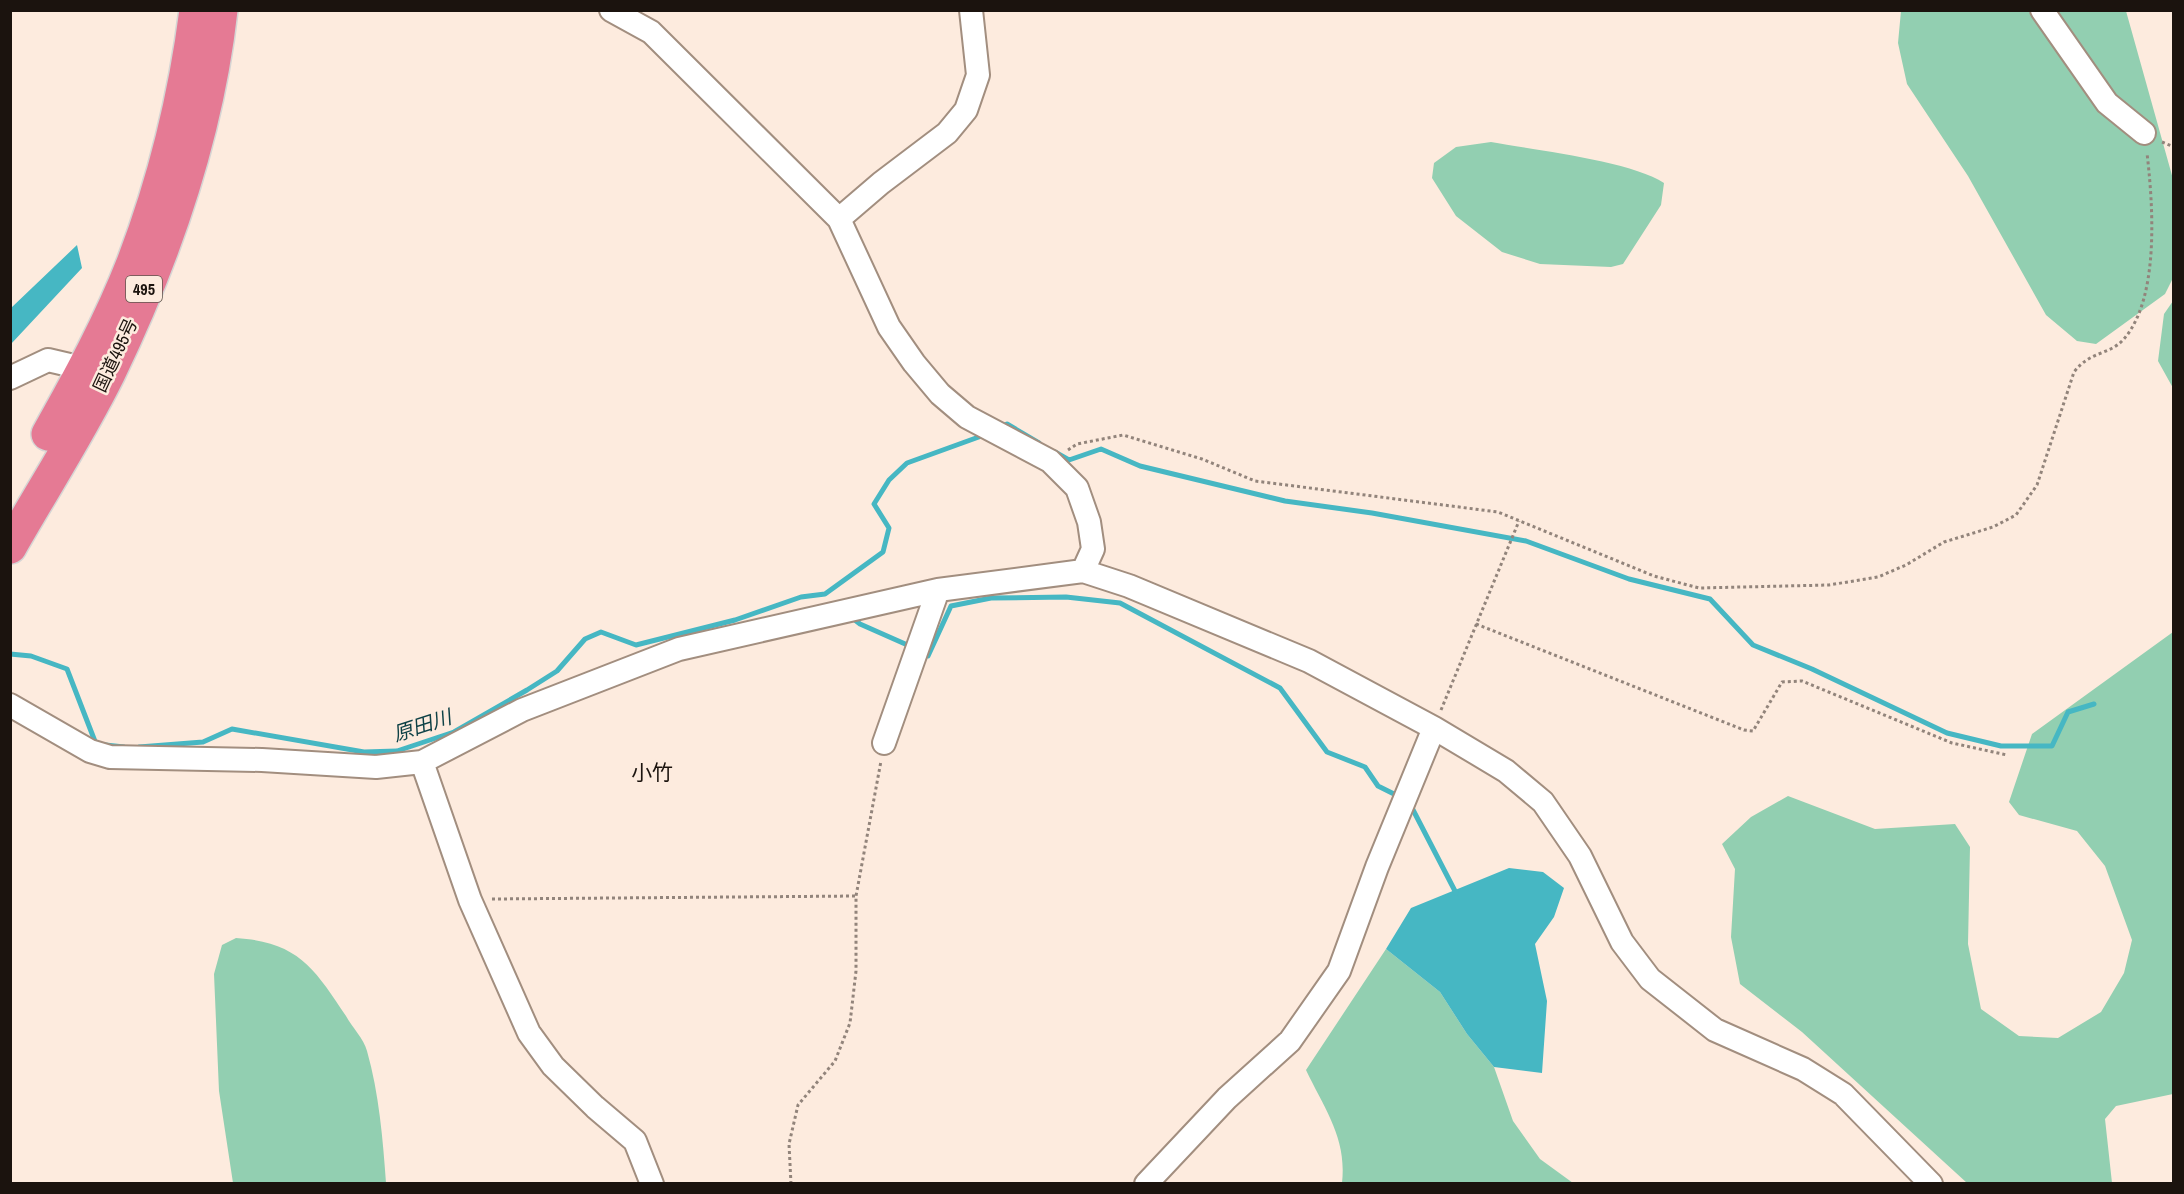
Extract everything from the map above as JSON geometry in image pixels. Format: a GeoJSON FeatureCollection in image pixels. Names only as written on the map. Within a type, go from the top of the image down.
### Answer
{"type":"FeatureCollection","features":[{"type":"Feature","properties":{"kind":"highway","name":"国道495号"},"geometry":{"type":"LineString","coordinates":[[10,502],[96,371],[164,168],[190,62],[196,10]]}},
{"type":"Feature","properties":{"kind":"highway","name":"国道495号"},"geometry":{"type":"LineString","coordinates":[[10,547],[96,371],[172,225],[214,69],[220,10]]}},
{"type":"Feature","properties":{"kind":"street"},"geometry":{"type":"LineString","coordinates":[[611,10],[651,32],[839,219],[890,327],[914,363],[940,394],[967,417],[1050,461],[1077,488],[1089,522],[1093,549],[1083,571]]}},
{"type":"Feature","properties":{"kind":"street"},"geometry":{"type":"LineString","coordinates":[[839,219],[946,133],[966,110],[978,75],[971,10]]}},
{"type":"Feature","properties":{"kind":"street"},"geometry":{"type":"LineString","coordinates":[[2042,10],[2107,103],[2144,133]]}},
{"type":"Feature","properties":{"kind":"street"},"geometry":{"type":"LineString","coordinates":[[10,378],[48,360],[96,371]]}},
{"type":"Feature","properties":{"kind":"street"},"geometry":{"type":"LineString","coordinates":[[10,705],[90,751],[111,757],[262,760],[376,767],[422,762],[522,710],[679,649],[938,590],[1083,571],[1129,586],[1309,661],[1434,728],[1506,771],[1543,802],[1580,856],[1622,942],[1650,980],[1715,1030],[1803,1069],[1843,1094],[1931,1184]]}},
{"type":"Feature","properties":{"kind":"street"},"geometry":{"type":"LineString","coordinates":[[884,743],[938,590]]}},
{"type":"Feature","properties":{"kind":"street"},"geometry":{"type":"LineString","coordinates":[[1146,1184],[1227,1098],[1290,1041],[1339,971],[1377,867],[1434,728]]}},
{"type":"Feature","properties":{"kind":"street"},"geometry":{"type":"LineString","coordinates":[[422,762],[470,900],[529,1033],[553,1066],[595,1107],[635,1141],[651,1184]]}},
{"type":"Feature","properties":{"kind":"path"},"geometry":{"type":"LineString","coordinates":[[1050,461],[1077,444],[1123,435],[1202,459],[1255,481],[1498,512],[1654,576],[1699,588],[1829,585],[1878,577],[1906,565],[1944,542],[1993,527],[2016,514],[2037,485],[2074,372],[2083,360],[2120,344],[2133,328],[2144,306],[2149,274],[2151,189],[2144,133]]}},
{"type":"Feature","properties":{"kind":"path"},"geometry":{"type":"LineString","coordinates":[[1434,728],[1519,520]]}},
{"type":"Feature","properties":{"kind":"path"},"geometry":{"type":"LineString","coordinates":[[1476,624],[1744,730],[1753,731],[1782,682],[1802,681],[1952,743],[2007,755]]}},
{"type":"Feature","properties":{"kind":"path"},"geometry":{"type":"LineString","coordinates":[[791,1184],[789,1144],[798,1105],[835,1061],[850,1023],[856,971],[856,896],[884,743]]}},
{"type":"Feature","properties":{"kind":"path"},"geometry":{"type":"LineString","coordinates":[[470,900],[856,896]]}},
{"type":"Feature","properties":{"kind":"green space"},"geometry":{"type":"Polygon","coordinates":[[[1901,11],[2126,11],[2173,179],[2173,278],[2165,294],[2096,344],[2077,341],[2046,315],[1968,176],[1907,84],[1898,43],[1901,11]]]}},
{"type":"Feature","properties":{"kind":"green space"},"geometry":{"type":"Polygon","coordinates":[[[1491,142],[1606,162],[1649,175],[1664,183],[1661,205],[1623,264],[1611,267],[1540,264],[1502,252],[1456,216],[1432,178],[1434,163],[1456,147],[1491,142]]]}},
{"type":"Feature","properties":{"kind":"green space"},"geometry":{"type":"Polygon","coordinates":[[[2173,301],[2173,388],[2158,361],[2164,314],[2173,301]]]}},
{"type":"Feature","properties":{"kind":"green space"},"geometry":{"type":"Polygon","coordinates":[[[2173,632],[2173,1094],[2116,1106],[2105,1119],[2112,1183],[1967,1183],[1802,1032],[1740,984],[1731,937],[1735,869],[1722,844],[1751,817],[1788,796],[1875,829],[1955,824],[1970,847],[1968,944],[1981,1009],[2019,1036],[2058,1038],[2101,1012],[2124,973],[2132,940],[2105,866],[2077,831],[2019,815],[2009,802],[2032,734],[2173,632]]]}},
{"type":"Feature","properties":{"kind":"green space"},"geometry":{"type":"Polygon","coordinates":[[[236,938],[275,945],[302,960],[324,984],[361,1038],[367,1051],[375,1083],[386,1183],[233,1183],[219,1091],[214,974],[222,945],[236,938]]]}},
{"type":"Feature","properties":{"kind":"green space"},"geometry":{"type":"Polygon","coordinates":[[[1386,949],[1440,992],[1467,1034],[1494,1067],[1513,1121],[1540,1159],[1573,1183],[1342,1183],[1343,1167],[1338,1138],[1306,1070],[1386,949]]]}},
{"type":"Feature","properties":{"kind":"water"},"geometry":{"type":"Polygon","coordinates":[[[77,245],[82,268],[11,344],[11,308],[77,245]]]}},
{"type":"Feature","properties":{"kind":"water"},"geometry":{"type":"Polygon","coordinates":[[[1509,868],[1543,872],[1564,888],[1554,917],[1535,944],[1547,1001],[1542,1073],[1494,1067],[1467,1034],[1440,992],[1386,949],[1411,908],[1509,868]]]}},
{"type":"Feature","properties":{"kind":"waterway"},"geometry":{"type":"LineString","coordinates":[[1000,427],[1007,424],[1039,443]]}},
{"type":"Feature","properties":{"kind":"waterway","name":"原田川"},"geometry":{"type":"LineString","coordinates":[[139,747],[203,742],[232,729],[364,752],[397,751],[454,732],[557,671],[585,639],[601,632],[636,645],[735,620],[801,597],[825,594],[883,552],[889,528],[874,504],[889,480],[907,463],[987,434]]}},
{"type":"Feature","properties":{"kind":"waterway"},"geometry":{"type":"LineString","coordinates":[[1055,452],[1069,460],[1101,449],[1140,466],[1285,501],[1372,513],[1526,541],[1629,579],[1710,599],[1753,645],[1812,669],[1947,733],[2001,746],[2052,746],[2068,712],[2094,704]]}},
{"type":"Feature","properties":{"kind":"waterway"},"geometry":{"type":"LineString","coordinates":[[921,652],[928,656],[951,606],[991,598],[1066,597],[1120,603],[1280,688],[1327,752],[1365,767],[1378,786],[1400,797]]}},
{"type":"Feature","properties":{"kind":"waterway"},"geometry":{"type":"LineString","coordinates":[[851,617],[860,624],[912,647]]}},
{"type":"Feature","properties":{"kind":"waterway","name":"原田川"},"geometry":{"type":"LineString","coordinates":[[10,654],[31,656],[67,669],[96,744],[124,747]]}},
{"type":"Feature","properties":{"kind":"waterway"},"geometry":{"type":"LineString","coordinates":[[1410,804],[1456,893]]}},
{"type":"Feature","properties":{"kind":"district","name":"小竹"},"geometry":{"type":"Point","coordinates":[652,772]}}]}
